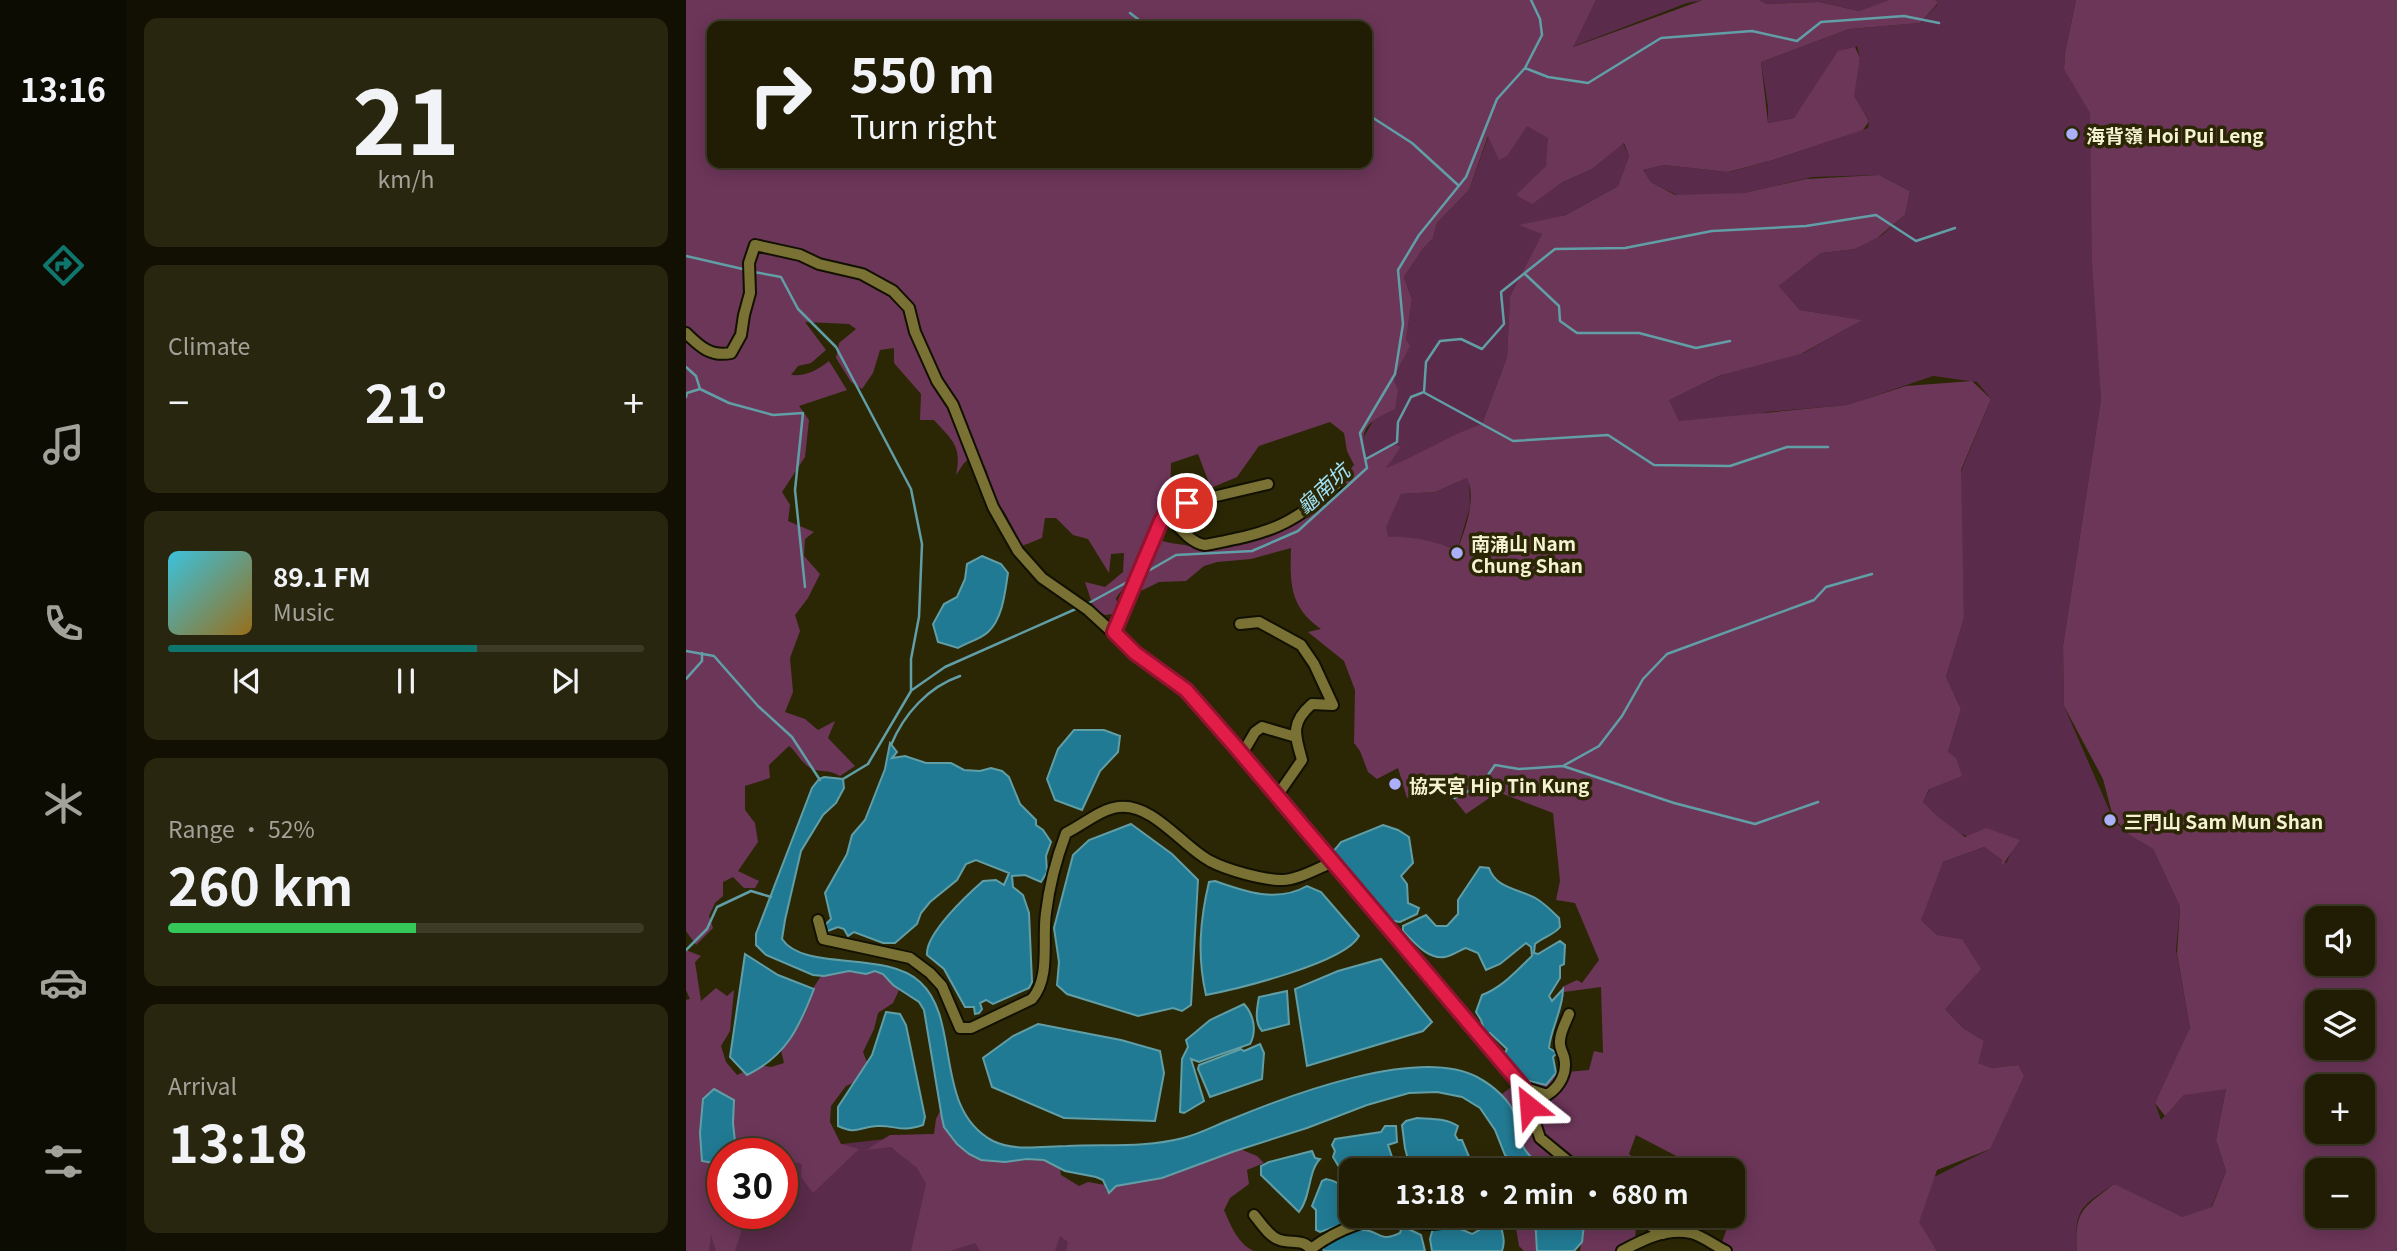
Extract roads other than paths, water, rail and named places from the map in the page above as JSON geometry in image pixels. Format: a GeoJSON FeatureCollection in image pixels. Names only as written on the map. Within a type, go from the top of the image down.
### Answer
{"type":"FeatureCollection","features":[{"type":"Feature","properties":{"kind":"street"},"geometry":{"type":"LineString","coordinates":[[686,333],[707,351],[721,355],[731,353],[741,335],[750,292],[749,263],[755,245],[800,255],[819,264],[862,274],[893,290],[909,308],[915,332],[937,381],[953,405],[988,496],[1018,551],[1042,578],[1088,610],[1135,653],[1186,690],[1523,1087],[1540,1139],[1564,1158]]}},
{"type":"Feature","properties":{"kind":"street"},"geometry":{"type":"LineString","coordinates":[[1166,513],[1198,544],[1205,545],[1253,536],[1289,523],[1317,503],[1338,483]]}},
{"type":"Feature","properties":{"kind":"street"},"geometry":{"type":"LineString","coordinates":[[1114,632],[1166,513],[1187,503],[1268,484]]}},
{"type":"Feature","properties":{"kind":"street"},"geometry":{"type":"LineString","coordinates":[[1240,624],[1259,622],[1301,645],[1314,664],[1333,705],[1312,704],[1301,714],[1294,734],[1302,760],[1277,796]]}},
{"type":"Feature","properties":{"kind":"street"},"geometry":{"type":"LineString","coordinates":[[1242,754],[1255,732],[1262,727],[1296,737]]}},
{"type":"Feature","properties":{"kind":"street"},"geometry":{"type":"LineString","coordinates":[[818,920],[823,939],[910,958],[942,986],[960,1028],[971,1028],[1032,999],[1037,993],[1042,981],[1046,912],[1066,833],[1106,810],[1121,806],[1143,812],[1164,824],[1211,862],[1263,878],[1285,880],[1333,862]]}},
{"type":"Feature","properties":{"kind":"street"},"geometry":{"type":"LineString","coordinates":[[1523,1087],[1547,1095],[1558,1089],[1564,1074],[1564,1058],[1559,1039],[1569,1014]]}},
{"type":"Feature","properties":{"kind":"street"},"geometry":{"type":"LineString","coordinates":[[1254,1215],[1270,1234],[1279,1240],[1300,1242],[1311,1250],[1324,1239],[1347,1228]]}},
{"type":"Feature","properties":{"kind":"street"},"geometry":{"type":"LineString","coordinates":[[1654,1228],[1663,1234]]}},
{"type":"Feature","properties":{"kind":"street"},"geometry":{"type":"LineString","coordinates":[[1622,1251],[1646,1238],[1663,1234],[1692,1233],[1726,1251]]}},
{"type":"Feature","properties":{"kind":"water"},"geometry":{"type":"Polygon","coordinates":[[[982,556],[1001,564],[1008,573],[997,620],[985,634],[958,648],[938,642],[933,624],[944,604],[957,597],[965,579],[967,564],[982,556]]]}},
{"type":"Feature","properties":{"kind":"water"},"geometry":{"type":"Polygon","coordinates":[[[1074,730],[1104,730],[1120,736],[1118,752],[1100,771],[1082,810],[1055,800],[1047,779],[1058,749],[1074,730]]]}},
{"type":"Feature","properties":{"kind":"water"},"geometry":{"type":"Polygon","coordinates":[[[890,743],[897,752],[892,758],[905,756],[926,763],[951,763],[964,770],[980,771],[991,768],[1002,771],[1009,777],[1020,804],[1036,820],[1036,825],[1051,842],[1046,856],[1047,872],[1041,882],[1025,875],[1012,876],[1013,887],[1023,895],[1029,913],[1032,982],[1029,988],[993,1004],[986,1000],[980,1003],[982,1009],[979,1013],[975,1014],[974,1007],[965,1007],[944,969],[927,955],[928,946],[948,915],[976,887],[983,881],[996,880],[1004,885],[1009,873],[976,860],[966,864],[957,880],[930,902],[921,913],[917,924],[895,943],[883,943],[854,932],[848,936],[844,929],[838,927],[825,932],[823,927],[831,919],[825,893],[847,854],[852,835],[865,820],[885,769],[890,743]]]}},
{"type":"Feature","properties":{"kind":"water"},"geometry":{"type":"Polygon","coordinates":[[[819,779],[843,779],[844,788],[836,803],[823,815],[801,851],[782,939],[793,949],[808,955],[887,966],[905,972],[920,982],[933,998],[941,1018],[954,1086],[962,1108],[974,1126],[993,1141],[1030,1148],[1169,1141],[1196,1134],[1287,1098],[1354,1077],[1422,1067],[1452,1069],[1477,1077],[1495,1089],[1514,1111],[1521,1141],[1532,1158],[1509,1158],[1505,1155],[1495,1130],[1480,1108],[1462,1097],[1437,1092],[1409,1093],[1367,1105],[1162,1178],[1116,1186],[1109,1193],[1103,1180],[1065,1171],[1044,1160],[1005,1162],[981,1160],[969,1154],[944,1127],[924,1010],[919,1002],[893,985],[883,974],[875,971],[866,974],[849,971],[824,976],[813,975],[766,955],[756,945],[756,934],[812,788],[819,779]]]}},
{"type":"Feature","properties":{"kind":"water"},"geometry":{"type":"Polygon","coordinates":[[[1131,824],[1172,854],[1198,880],[1191,1005],[1182,1011],[1173,1008],[1138,1016],[1067,994],[1057,985],[1059,962],[1054,928],[1073,855],[1089,840],[1131,824]]]}},
{"type":"Feature","properties":{"kind":"water"},"geometry":{"type":"Polygon","coordinates":[[[1383,825],[1409,837],[1413,863],[1401,876],[1407,884],[1408,903],[1419,908],[1417,914],[1400,922],[1381,919],[1332,853],[1341,842],[1383,825]]]}},
{"type":"Feature","properties":{"kind":"water"},"geometry":{"type":"Polygon","coordinates":[[[1480,867],[1489,868],[1497,880],[1537,899],[1559,918],[1560,927],[1535,944],[1534,953],[1538,954],[1560,941],[1565,945],[1560,978],[1549,996],[1552,1001],[1563,989],[1549,1048],[1557,1053],[1553,1057],[1556,1073],[1546,1085],[1521,1079],[1503,1056],[1507,1049],[1490,1033],[1485,1033],[1476,1012],[1482,995],[1503,983],[1532,956],[1531,947],[1526,943],[1500,964],[1486,970],[1478,953],[1466,948],[1448,956],[1433,956],[1403,931],[1403,926],[1426,915],[1436,926],[1447,926],[1458,914],[1458,900],[1480,867]]]}},
{"type":"Feature","properties":{"kind":"water"},"geometry":{"type":"Polygon","coordinates":[[[1215,881],[1250,892],[1273,895],[1307,886],[1321,892],[1359,936],[1350,946],[1313,965],[1264,981],[1206,995],[1201,966],[1203,910],[1209,882],[1215,881]]]}},
{"type":"Feature","properties":{"kind":"water"},"geometry":{"type":"Polygon","coordinates":[[[745,954],[778,975],[814,989],[790,1040],[772,1059],[747,1075],[730,1057],[745,954]]]}},
{"type":"Feature","properties":{"kind":"water"},"geometry":{"type":"Polygon","coordinates":[[[1381,959],[1432,1022],[1423,1031],[1307,1066],[1295,989],[1338,971],[1381,959]]]}},
{"type":"Feature","properties":{"kind":"water"},"geometry":{"type":"Polygon","coordinates":[[[1287,991],[1289,1024],[1262,1031],[1257,1019],[1259,997],[1287,991]]]}},
{"type":"Feature","properties":{"kind":"water"},"geometry":{"type":"Polygon","coordinates":[[[1244,1004],[1253,1023],[1250,1044],[1199,1062],[1191,1059],[1204,1101],[1184,1113],[1180,1112],[1182,1059],[1188,1047],[1186,1040],[1210,1020],[1244,1004]]]}},
{"type":"Feature","properties":{"kind":"water"},"geometry":{"type":"Polygon","coordinates":[[[886,1012],[900,1014],[906,1025],[925,1117],[923,1125],[903,1129],[877,1126],[844,1129],[838,1126],[838,1107],[872,1055],[886,1012]]]}},
{"type":"Feature","properties":{"kind":"water"},"geometry":{"type":"Polygon","coordinates":[[[1038,1024],[1121,1040],[1160,1051],[1164,1073],[1155,1121],[1064,1118],[992,1087],[983,1058],[1013,1036],[1038,1024]]]}},
{"type":"Feature","properties":{"kind":"water"},"geometry":{"type":"Polygon","coordinates":[[[1260,1044],[1264,1053],[1262,1079],[1210,1097],[1198,1069],[1199,1065],[1260,1044]]]}},
{"type":"Feature","properties":{"kind":"water"},"geometry":{"type":"Polygon","coordinates":[[[714,1089],[734,1100],[735,1138],[707,1138],[707,1162],[702,1161],[700,1133],[703,1099],[714,1089]]]}},
{"type":"Feature","properties":{"kind":"water"},"geometry":{"type":"Polygon","coordinates":[[[1417,1118],[1453,1123],[1458,1126],[1455,1135],[1458,1140],[1462,1140],[1470,1158],[1408,1158],[1402,1125],[1417,1118]]]}},
{"type":"Feature","properties":{"kind":"water"},"geometry":{"type":"Polygon","coordinates":[[[1385,1126],[1396,1126],[1397,1142],[1388,1145],[1392,1157],[1396,1158],[1339,1158],[1339,1167],[1333,1157],[1335,1151],[1332,1145],[1335,1139],[1381,1132],[1385,1126]]]}},
{"type":"Feature","properties":{"kind":"water"},"geometry":{"type":"Polygon","coordinates":[[[1312,1151],[1315,1158],[1320,1159],[1313,1170],[1306,1199],[1299,1212],[1261,1175],[1261,1166],[1312,1151]]]}},
{"type":"Feature","properties":{"kind":"water"},"geometry":{"type":"Polygon","coordinates":[[[1326,1179],[1339,1184],[1339,1226],[1320,1232],[1316,1230],[1316,1210],[1312,1206],[1322,1181],[1326,1179]]]}},
{"type":"Feature","properties":{"kind":"water"},"geometry":{"type":"Polygon","coordinates":[[[1401,1228],[1406,1228],[1421,1235],[1425,1251],[1324,1251],[1322,1246],[1356,1230],[1367,1230],[1383,1237],[1400,1233],[1401,1228]]]}},
{"type":"Feature","properties":{"kind":"water"},"geometry":{"type":"Polygon","coordinates":[[[1433,1228],[1458,1228],[1472,1234],[1479,1230],[1502,1228],[1504,1242],[1502,1251],[1432,1251],[1430,1239],[1433,1228]]]}},
{"type":"Feature","properties":{"kind":"water"},"geometry":{"type":"Polygon","coordinates":[[[1536,1228],[1584,1228],[1582,1242],[1574,1251],[1537,1251],[1536,1228]]]}},
{"type":"Feature","properties":{"kind":"waterway","name":"龜南坑"},"geometry":{"type":"LineString","coordinates":[[1143,574],[1176,555],[1252,551],[1298,531],[1367,468],[1360,433],[1395,374],[1403,324],[1398,270],[1419,235],[1466,177],[1497,99],[1525,68],[1542,35],[1540,19],[1531,0]]}},
{"type":"Feature","properties":{"kind":"waterway"},"geometry":{"type":"LineString","coordinates":[[1130,13],[1140,21]]}},
{"type":"Feature","properties":{"kind":"waterway"},"geometry":{"type":"LineString","coordinates":[[1525,68],[1548,77],[1588,83],[1661,38],[1752,31],[1797,41],[1821,22],[1904,16],[1939,23]]}},
{"type":"Feature","properties":{"kind":"waterway"},"geometry":{"type":"LineString","coordinates":[[1372,117],[1412,143],[1458,185]]}},
{"type":"Feature","properties":{"kind":"waterway"},"geometry":{"type":"LineString","coordinates":[[1366,459],[1397,442],[1398,422],[1411,397],[1424,392],[1426,362],[1440,341],[1461,339],[1482,349],[1504,324],[1501,292],[1555,249],[1625,248],[1712,231],[1806,226],[1876,215],[1916,241],[1955,228]]}},
{"type":"Feature","properties":{"kind":"waterway"},"geometry":{"type":"LineString","coordinates":[[686,256],[747,270]]}},
{"type":"Feature","properties":{"kind":"waterway"},"geometry":{"type":"LineString","coordinates":[[754,272],[781,277],[798,309],[836,347],[911,489],[922,544],[919,617],[911,659],[911,691],[868,764],[843,779]]}},
{"type":"Feature","properties":{"kind":"waterway"},"geometry":{"type":"LineString","coordinates":[[1525,274],[1559,306],[1560,321],[1577,333],[1639,333],[1696,348],[1730,341]]}},
{"type":"Feature","properties":{"kind":"waterway"},"geometry":{"type":"LineString","coordinates":[[686,367],[696,376],[700,389]]}},
{"type":"Feature","properties":{"kind":"waterway"},"geometry":{"type":"LineString","coordinates":[[686,397],[687,393],[700,389],[729,403],[773,415],[803,413],[795,490],[805,587]]}},
{"type":"Feature","properties":{"kind":"waterway"},"geometry":{"type":"LineString","coordinates":[[1425,393],[1513,441],[1608,435],[1654,465],[1730,466],[1787,447],[1828,447]]}},
{"type":"Feature","properties":{"kind":"waterway"},"geometry":{"type":"LineString","coordinates":[[1563,766],[1599,746],[1622,716],[1643,679],[1667,654],[1814,600],[1826,587],[1872,574]]}},
{"type":"Feature","properties":{"kind":"waterway","name":"龜南坑"},"geometry":{"type":"LineString","coordinates":[[1087,604],[1131,580]]}},
{"type":"Feature","properties":{"kind":"waterway","name":"龜南坑"},"geometry":{"type":"LineString","coordinates":[[912,690],[945,667],[1078,608]]}},
{"type":"Feature","properties":{"kind":"waterway"},"geometry":{"type":"LineString","coordinates":[[686,651],[714,656],[758,706],[792,737],[820,780]]}},
{"type":"Feature","properties":{"kind":"waterway"},"geometry":{"type":"LineString","coordinates":[[686,679],[702,661],[702,653]]}},
{"type":"Feature","properties":{"kind":"waterway"},"geometry":{"type":"LineString","coordinates":[[891,745],[918,703],[938,687],[960,676]]}},
{"type":"Feature","properties":{"kind":"waterway"},"geometry":{"type":"LineString","coordinates":[[1454,798],[1481,785],[1495,765],[1519,769],[1563,766],[1674,803],[1755,824],[1818,802]]}},
{"type":"Feature","properties":{"kind":"waterway"},"geometry":{"type":"LineString","coordinates":[[686,950],[707,929],[717,907],[751,891],[771,897]]}},
{"type":"Feature","properties":{"kind":"place","name":"海背嶺 Hoi Pui Leng"},"geometry":{"type":"Point","coordinates":[2072,134]}},
{"type":"Feature","properties":{"kind":"place","name":"南涌山 Nam Chung Shan"},"geometry":{"type":"Point","coordinates":[1457,553]}},
{"type":"Feature","properties":{"kind":"place","name":"協天宮 Hip Tin Kung"},"geometry":{"type":"Point","coordinates":[1395,784]}},
{"type":"Feature","properties":{"kind":"place","name":"三門山 Sam Mun Shan"},"geometry":{"type":"Point","coordinates":[2110,820]}}]}
